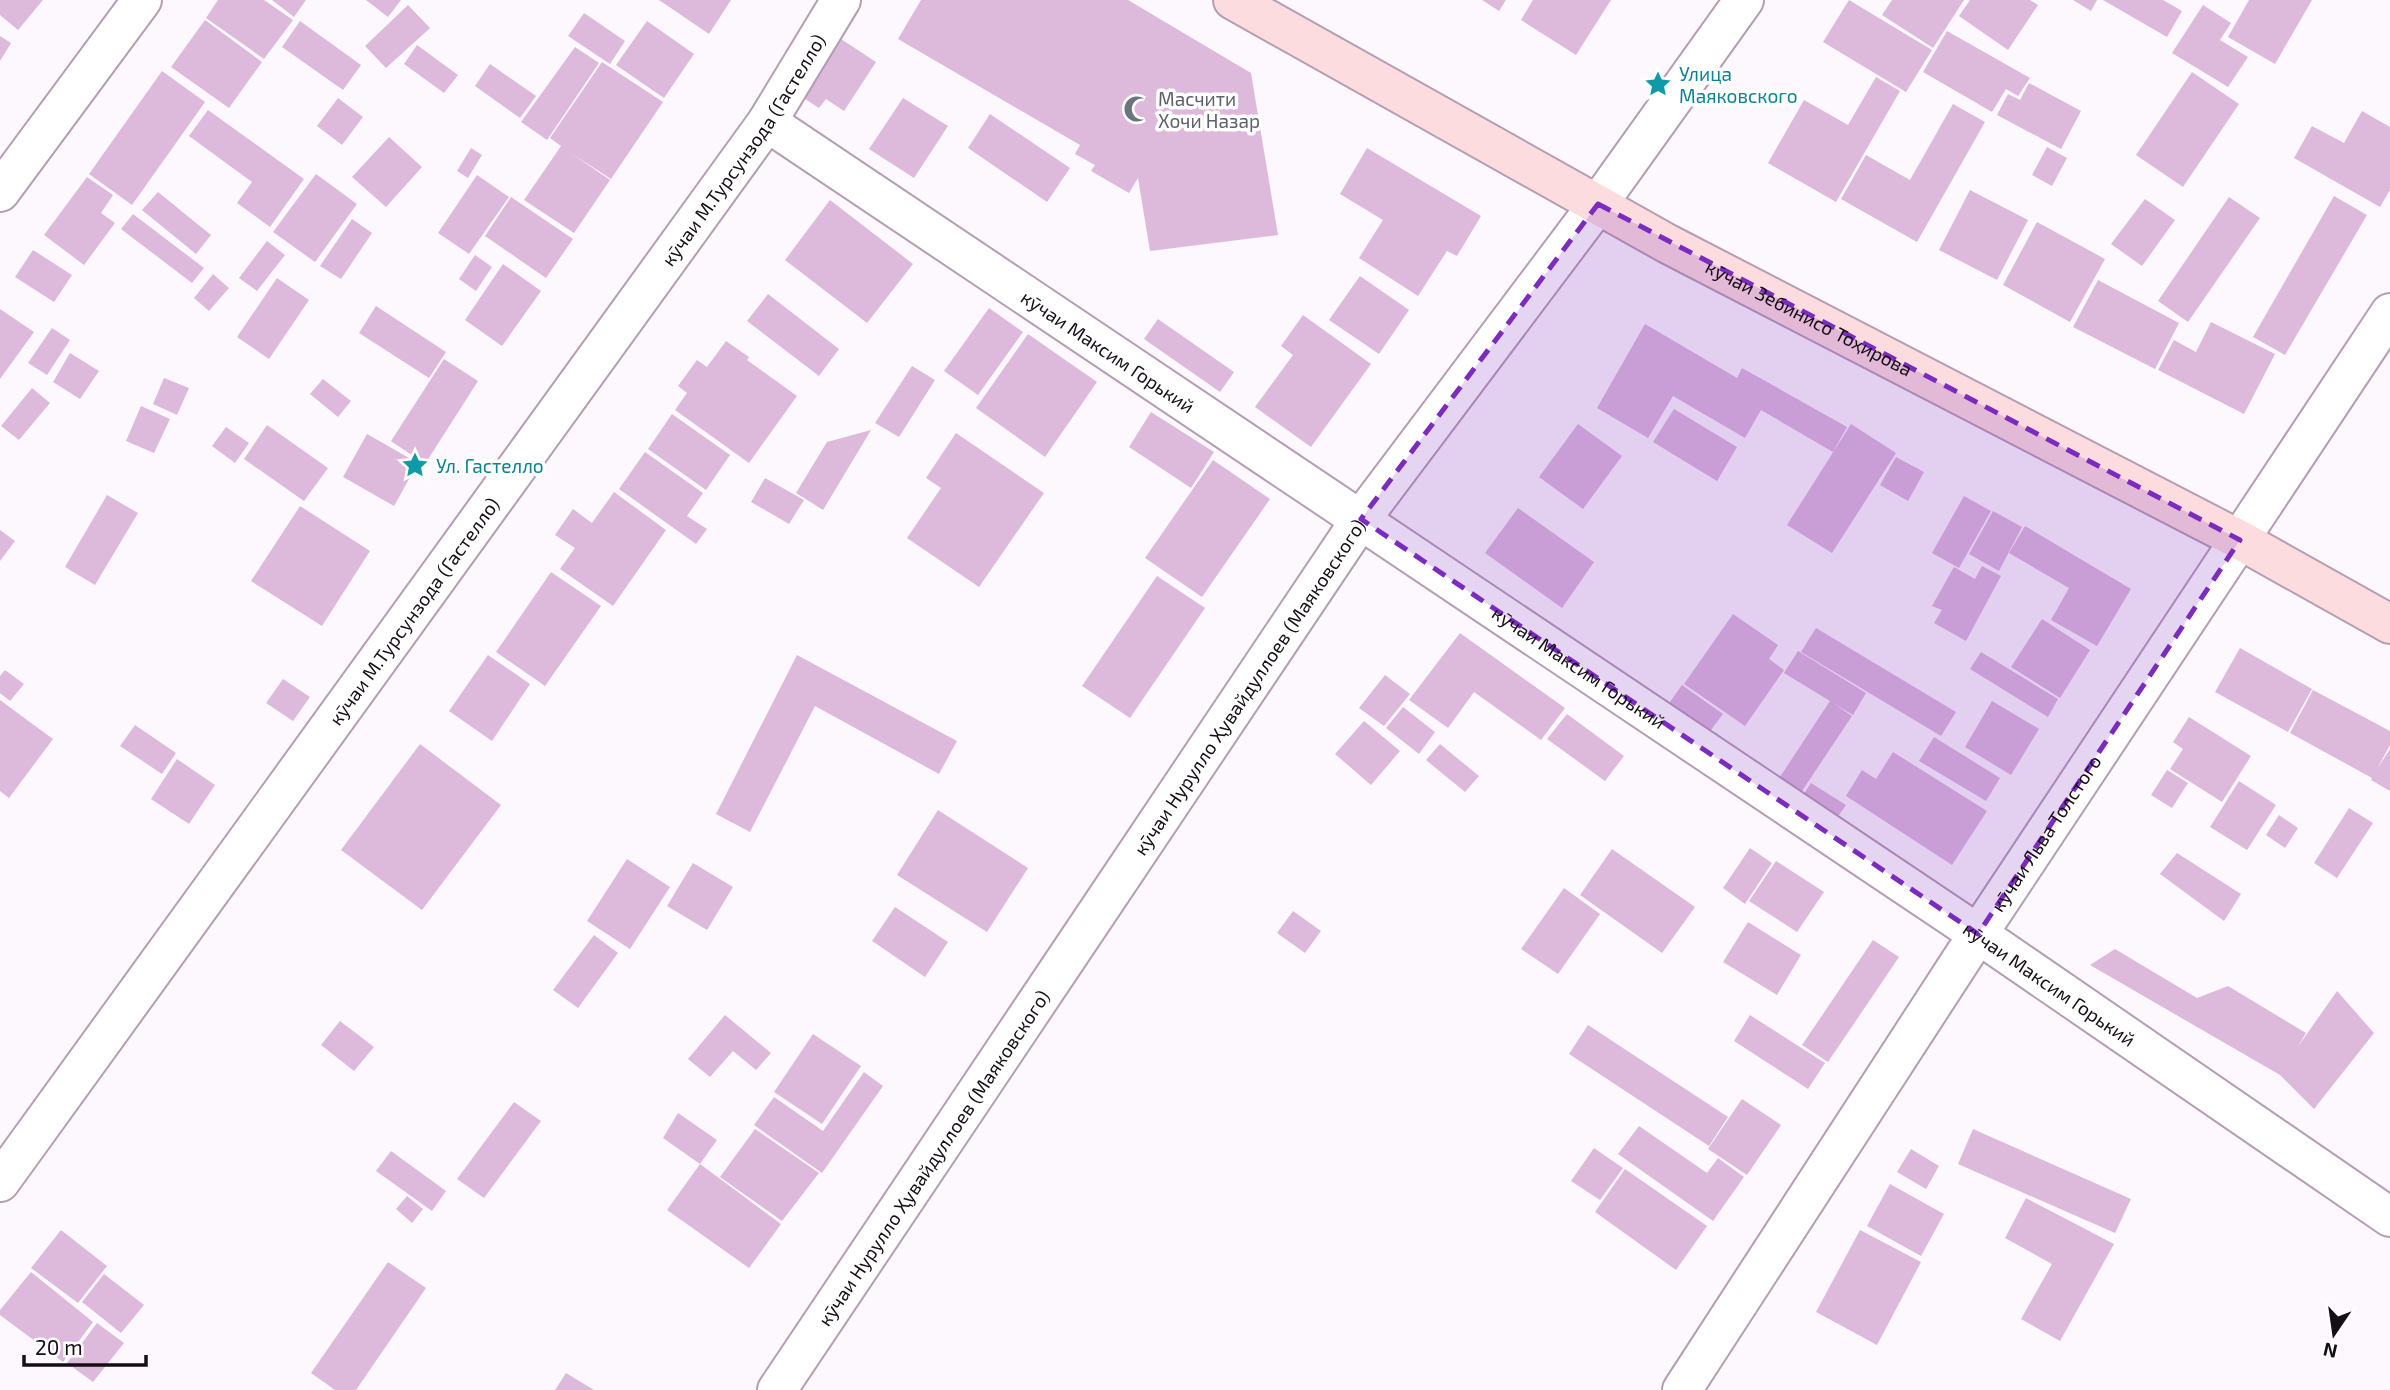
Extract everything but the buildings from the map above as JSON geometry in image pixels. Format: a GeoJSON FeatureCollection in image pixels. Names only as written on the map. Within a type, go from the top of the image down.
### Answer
{"type":"FeatureCollection","features":[{"type":"Feature","properties":{"kind":"main road","name":"кӯчаи Зебинисо Тоҳирова"},"geometry":{"type":"LineString","coordinates":[[1233,0],[1668,244],[2240,540],[2390,624]]}},
{"type":"Feature","properties":{"kind":"street"},"geometry":{"type":"LineString","coordinates":[[0,192],[142,0]]}},
{"type":"Feature","properties":{"kind":"street","name":"кӯчаи М.Турсунзода (Гастелло)"},"geometry":{"type":"LineString","coordinates":[[0,1182],[767,122],[841,0]]}},
{"type":"Feature","properties":{"kind":"street","name":"кӯчаи Нурулло Ҳувайдуллоев (Маяковского)"},"geometry":{"type":"LineString","coordinates":[[777,1390],[1361,519],[1598,204],[1744,0]]}},
{"type":"Feature","properties":{"kind":"street","name":"кӯчаи Максим Горький"},"geometry":{"type":"LineString","coordinates":[[767,122],[1978,934],[2390,1217]]}},
{"type":"Feature","properties":{"kind":"street","name":"кӯчаи Льва Толстого"},"geometry":{"type":"LineString","coordinates":[[1682,1390],[1978,934],[2390,313]]}},
{"type":"Feature","properties":{"kind":"highlighted area"},"geometry":{"type":"Polygon","coordinates":[[[1598,204],[2240,540],[1978,934],[1361,519],[1598,204]]]}},
{"type":"Feature","properties":{"kind":"place","name":"Улица Маяковского"},"geometry":{"type":"Point","coordinates":[1658,84]}},
{"type":"Feature","properties":{"kind":"place","name":"Масчити Хочи Назар"},"geometry":{"type":"Point","coordinates":[1137,109]}},
{"type":"Feature","properties":{"kind":"place","name":"Ул. Гастелло"},"geometry":{"type":"Point","coordinates":[415,465]}}]}
